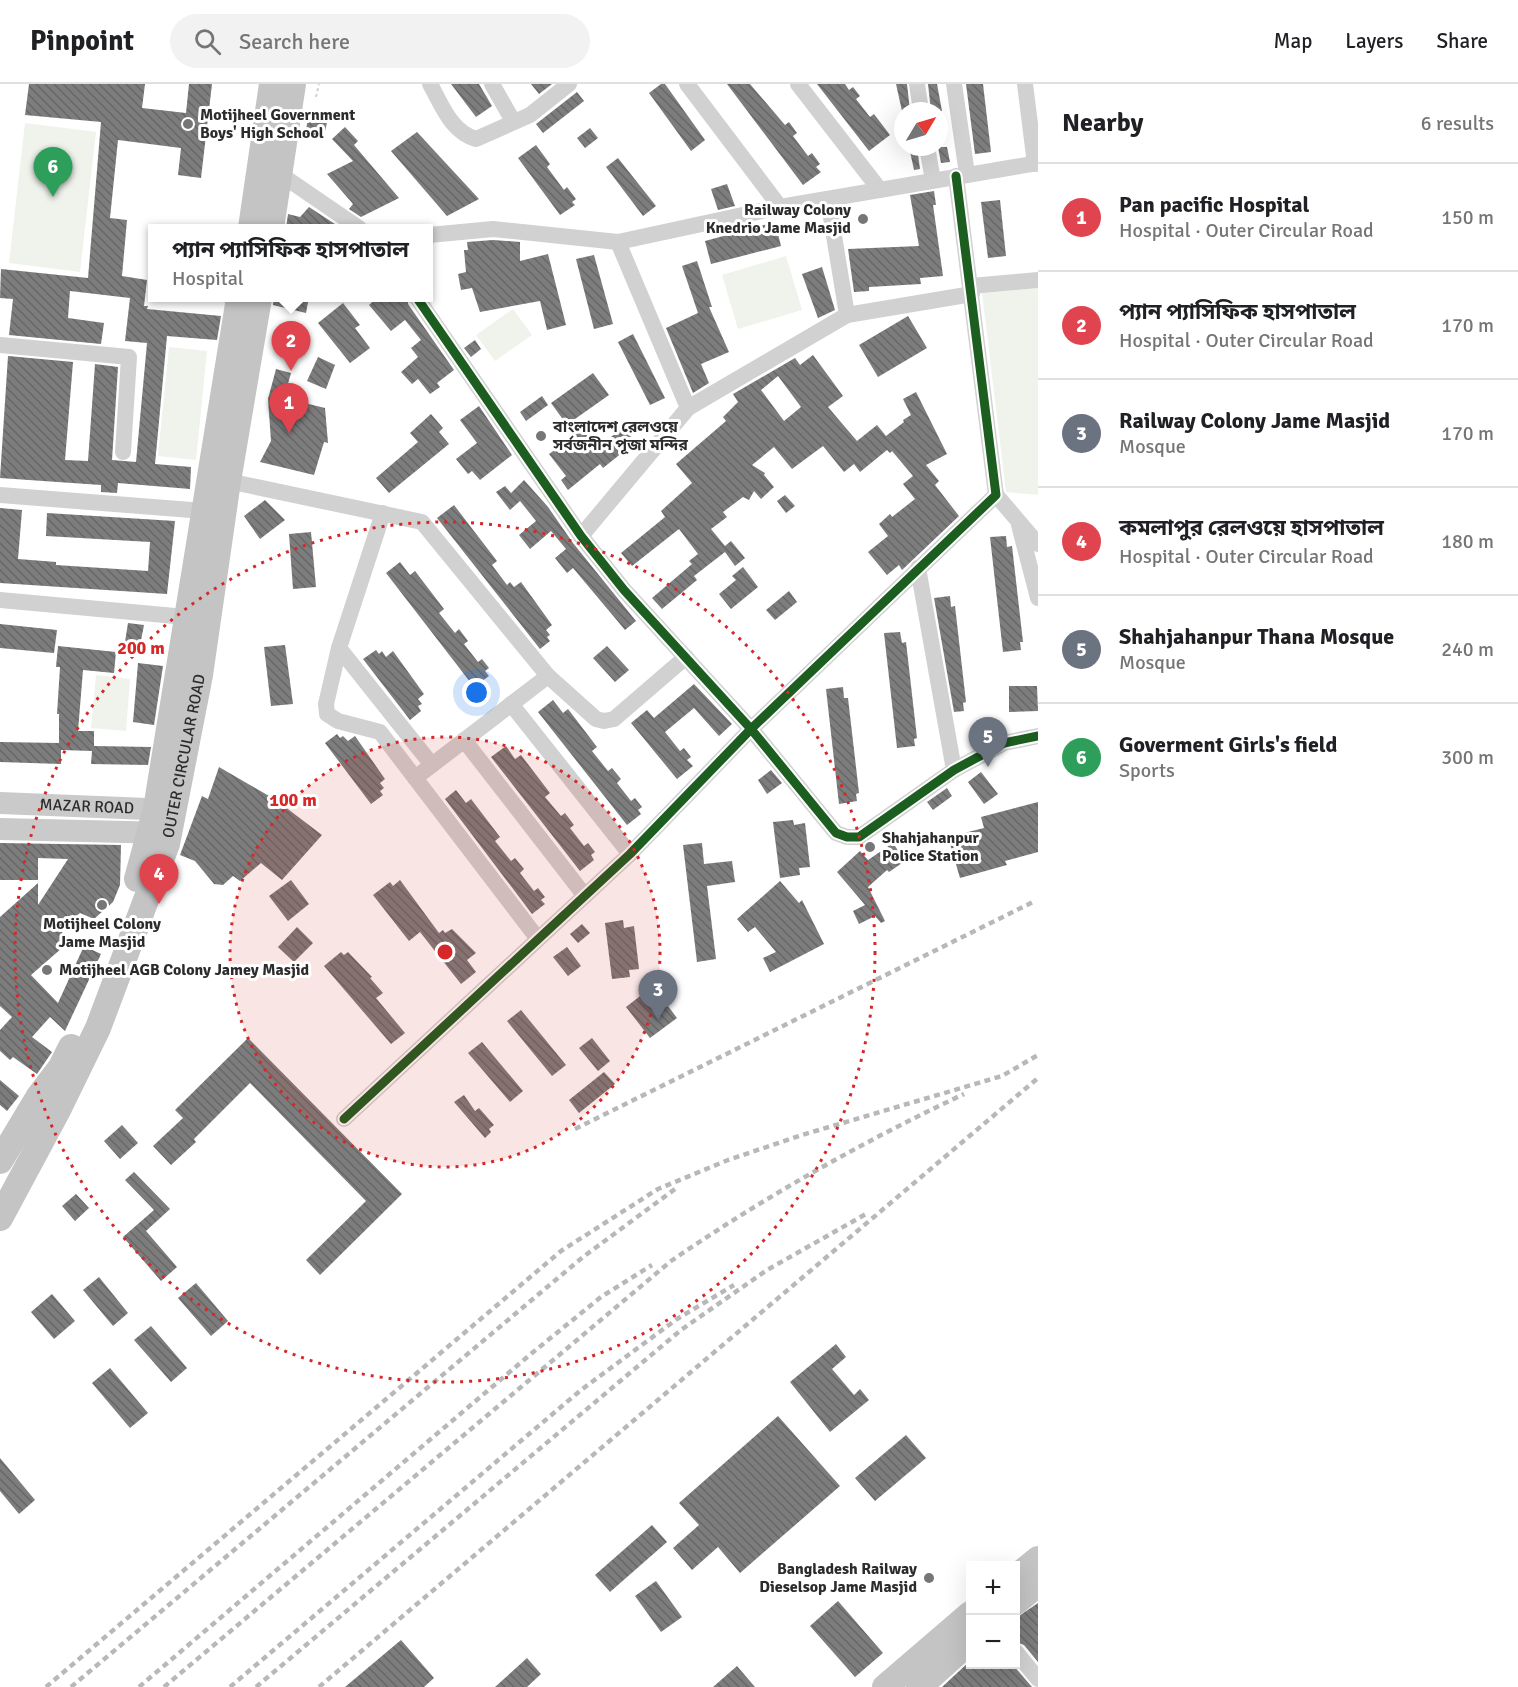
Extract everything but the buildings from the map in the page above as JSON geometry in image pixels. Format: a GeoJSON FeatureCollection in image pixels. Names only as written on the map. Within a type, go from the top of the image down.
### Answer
{"type":"FeatureCollection","features":[{"type":"Feature","properties":{"kind":"main road"},"geometry":{"type":"LineString","coordinates":[[271,224],[272,84]]}},
{"type":"Feature","properties":{"kind":"main road"},"geometry":{"type":"LineString","coordinates":[[252,224],[270,173],[293,84]]}},
{"type":"Feature","properties":{"kind":"main road","name":"OUTER CIRCULAR ROAD"},"geometry":{"type":"LineString","coordinates":[[0,1218],[58,1110],[98,1028],[153,883],[163,821],[186,617],[238,302]]}},
{"type":"Feature","properties":{"kind":"main road","name":"OUTER CIRCULAR ROAD"},"geometry":{"type":"LineString","coordinates":[[0,1161],[39,1096],[66,1058],[113,948],[163,821],[200,675],[228,481],[258,302]]}},
{"type":"Feature","properties":{"kind":"main road","name":"MAZAR ROAD"},"geometry":{"type":"LineString","coordinates":[[0,803],[163,821]]}},
{"type":"Feature","properties":{"kind":"main road","name":"MAZAR ROAD"},"geometry":{"type":"LineString","coordinates":[[0,829],[163,821]]}},
{"type":"Feature","properties":{"kind":"main road"},"geometry":{"type":"LineString","coordinates":[[1020,1574],[1038,1559]]}},
{"type":"Feature","properties":{"kind":"main road"},"geometry":{"type":"LineString","coordinates":[[1020,1599],[1038,1584]]}},
{"type":"Feature","properties":{"kind":"main road"},"geometry":{"type":"LineString","coordinates":[[885,1687],[969,1615]]}},
{"type":"Feature","properties":{"kind":"main road"},"geometry":{"type":"LineString","coordinates":[[919,1687],[966,1645]]}},
{"type":"Feature","properties":{"kind":"street"},"geometry":{"type":"LineString","coordinates":[[430,84],[455,128],[465,136],[476,139],[535,112],[569,84]]}},
{"type":"Feature","properties":{"kind":"street"},"geometry":{"type":"LineString","coordinates":[[492,84],[513,121]]}},
{"type":"Feature","properties":{"kind":"street"},"geometry":{"type":"LineString","coordinates":[[687,84],[780,207]]}},
{"type":"Feature","properties":{"kind":"street"},"geometry":{"type":"LineString","coordinates":[[798,84],[880,190]]}},
{"type":"Feature","properties":{"kind":"street"},"geometry":{"type":"LineString","coordinates":[[917,84],[920,102]]}},
{"type":"Feature","properties":{"kind":"street"},"geometry":{"type":"LineString","coordinates":[[954,84],[972,290],[996,495],[1019,525],[1038,544]]}},
{"type":"Feature","properties":{"kind":"street"},"geometry":{"type":"LineString","coordinates":[[433,235],[493,229],[618,242],[698,227],[780,207],[1036,163],[1025,84]]}},
{"type":"Feature","properties":{"kind":"street"},"geometry":{"type":"LineString","coordinates":[[929,156],[933,180]]}},
{"type":"Feature","properties":{"kind":"street"},"geometry":{"type":"LineString","coordinates":[[270,173],[353,224]]}},
{"type":"Feature","properties":{"kind":"street"},"geometry":{"type":"LineString","coordinates":[[828,199],[847,315]]}},
{"type":"Feature","properties":{"kind":"street"},"geometry":{"type":"LineString","coordinates":[[618,242],[688,408]]}},
{"type":"Feature","properties":{"kind":"street"},"geometry":{"type":"LineString","coordinates":[[581,536],[688,408],[847,315],[972,290],[1038,280]]}},
{"type":"Feature","properties":{"kind":"street"},"geometry":{"type":"LineString","coordinates":[[420,302],[581,536],[624,590],[751,729],[837,833],[847,837],[859,837],[954,770],[1004,742],[1038,736]]}},
{"type":"Feature","properties":{"kind":"street"},"geometry":{"type":"LineString","coordinates":[[0,345],[129,357],[123,452]]}},
{"type":"Feature","properties":{"kind":"street"},"geometry":{"type":"LineString","coordinates":[[228,481],[422,522],[548,676],[596,719],[604,722],[614,718],[686,657]]}},
{"type":"Feature","properties":{"kind":"street"},"geometry":{"type":"LineString","coordinates":[[0,495],[204,511]]}},
{"type":"Feature","properties":{"kind":"street"},"geometry":{"type":"LineString","coordinates":[[345,1119],[630,854],[751,729],[996,495]]}},
{"type":"Feature","properties":{"kind":"street"},"geometry":{"type":"LineString","coordinates":[[383,513],[339,648],[326,704],[327,714],[338,722],[380,732],[538,939]]}},
{"type":"Feature","properties":{"kind":"street"},"geometry":{"type":"LineString","coordinates":[[1019,525],[1038,598]]}},
{"type":"Feature","properties":{"kind":"street"},"geometry":{"type":"LineString","coordinates":[[918,568],[954,770]]}},
{"type":"Feature","properties":{"kind":"street"},"geometry":{"type":"LineString","coordinates":[[0,600],[186,617]]}},
{"type":"Feature","properties":{"kind":"street"},"geometry":{"type":"LineString","coordinates":[[339,648],[432,765]]}},
{"type":"Feature","properties":{"kind":"street"},"geometry":{"type":"LineString","coordinates":[[415,778],[548,676]]}},
{"type":"Feature","properties":{"kind":"street"},"geometry":{"type":"LineString","coordinates":[[511,704],[630,854]]}},
{"type":"Feature","properties":{"kind":"street"},"geometry":{"type":"LineString","coordinates":[[464,740],[585,896]]}},
{"type":"Feature","properties":{"kind":"street"},"geometry":{"type":"LineString","coordinates":[[1020,1657],[1038,1679]]}},
{"type":"Feature","properties":{"kind":"path"},"geometry":{"type":"LineString","coordinates":[[316,97],[319,84]]}},
{"type":"Feature","properties":{"kind":"shaded area"},"geometry":{"type":"Polygon","coordinates":[[[25,123],[96,132],[80,272],[9,263],[25,123]]]}},
{"type":"Feature","properties":{"kind":"shaded area"},"geometry":{"type":"Polygon","coordinates":[[[786,256],[802,310],[738,329],[722,275],[786,256]]]}},
{"type":"Feature","properties":{"kind":"shaded area"},"geometry":{"type":"Polygon","coordinates":[[[1038,288],[1038,495],[1006,492],[982,293],[1038,288]]]}},
{"type":"Feature","properties":{"kind":"shaded area"},"geometry":{"type":"Polygon","coordinates":[[[513,309],[532,335],[495,361],[476,335],[513,309]]]}},
{"type":"Feature","properties":{"kind":"shaded area"},"geometry":{"type":"Polygon","coordinates":[[[169,347],[207,351],[196,460],[158,456],[169,347]]]}},
{"type":"Feature","properties":{"kind":"shaded area"},"geometry":{"type":"Polygon","coordinates":[[[96,675],[130,679],[126,731],[91,728],[96,675]]]}},
{"type":"Feature","properties":{"kind":"railway"},"geometry":{"type":"LineString","coordinates":[[575,1129],[1035,901]]}},
{"type":"Feature","properties":{"kind":"railway"},"geometry":{"type":"LineString","coordinates":[[46,1687],[561,1251],[658,1189],[728,1160],[802,1135],[1002,1076],[1038,1055]]}},
{"type":"Feature","properties":{"kind":"railway"},"geometry":{"type":"LineString","coordinates":[[319,1687],[1038,1078]]}},
{"type":"Feature","properties":{"kind":"railway"},"geometry":{"type":"LineString","coordinates":[[164,1687],[671,1261],[741,1215],[814,1172],[888,1131],[964,1094]]}},
{"type":"Feature","properties":{"kind":"railway"},"geometry":{"type":"LineString","coordinates":[[71,1687],[583,1257],[675,1189]]}},
{"type":"Feature","properties":{"kind":"railway"},"geometry":{"type":"LineString","coordinates":[[256,1687],[681,1330],[767,1270],[866,1214]]}},
{"type":"Feature","properties":{"kind":"railway"},"geometry":{"type":"LineString","coordinates":[[139,1687],[532,1353],[601,1297],[652,1265]]}},
{"type":"Feature","properties":{"kind":"railway"},"geometry":{"type":"LineString","coordinates":[[230,1687],[581,1390],[677,1319],[734,1285]]}},
{"type":"Feature","properties":{"kind":"cycle path"},"geometry":{"type":"LineString","coordinates":[[344,1119],[630,854],[751,729],[996,495],[956,176]]}},
{"type":"Feature","properties":{"kind":"cycle path"},"geometry":{"type":"LineString","coordinates":[[420,302],[581,536],[624,590],[751,729],[836,833],[847,837],[859,837],[954,770],[1004,743],[1038,736]]}},
{"type":"Feature","properties":{"kind":"place","name":"Motijheel Government Boys' High School"},"geometry":{"type":"Point","coordinates":[188,124]}},
{"type":"Feature","properties":{"kind":"place","name":"Goverment Girls's field"},"geometry":{"type":"Point","coordinates":[53,197]}},
{"type":"Feature","properties":{"kind":"place","name":"Railway Colony Knedrio Jame Masjid"},"geometry":{"type":"Point","coordinates":[863,219]}},
{"type":"Feature","properties":{"kind":"place","name":"প্যান প্যাসিফিক হাসপাতাল"},"geometry":{"type":"Point","coordinates":[291,371]}},
{"type":"Feature","properties":{"kind":"place","name":"Pan pacific Hospital"},"geometry":{"type":"Point","coordinates":[289,433]}},
{"type":"Feature","properties":{"kind":"place","name":"বাংলাদেশ রেলওয়ে সর্বজনীন পূজা মন্দির"},"geometry":{"type":"Point","coordinates":[541,436]}},
{"type":"Feature","properties":{"kind":"place","name":"Shahjahanpur Thana Mosque"},"geometry":{"type":"Point","coordinates":[988,767]}},
{"type":"Feature","properties":{"kind":"place","name":"Shahjahanpur Police Station"},"geometry":{"type":"Point","coordinates":[870,847]}},
{"type":"Feature","properties":{"kind":"place","name":"কমলাপুর রেলওয়ে হাসপাতাল"},"geometry":{"type":"Point","coordinates":[159,904]}},
{"type":"Feature","properties":{"kind":"place","name":"Motijheel Colony Jame Masjid"},"geometry":{"type":"Point","coordinates":[102,905]}},
{"type":"Feature","properties":{"kind":"place","name":"Motijheel AGB Colony Jamey Masjid"},"geometry":{"type":"Point","coordinates":[47,970]}},
{"type":"Feature","properties":{"kind":"place","name":"Railway Colony Jame Masjid"},"geometry":{"type":"Point","coordinates":[658,1020]}},
{"type":"Feature","properties":{"kind":"place","name":"Bangladesh Railway Dieselsop Jame Masjid"},"geometry":{"type":"Point","coordinates":[929,1578]}}]}
